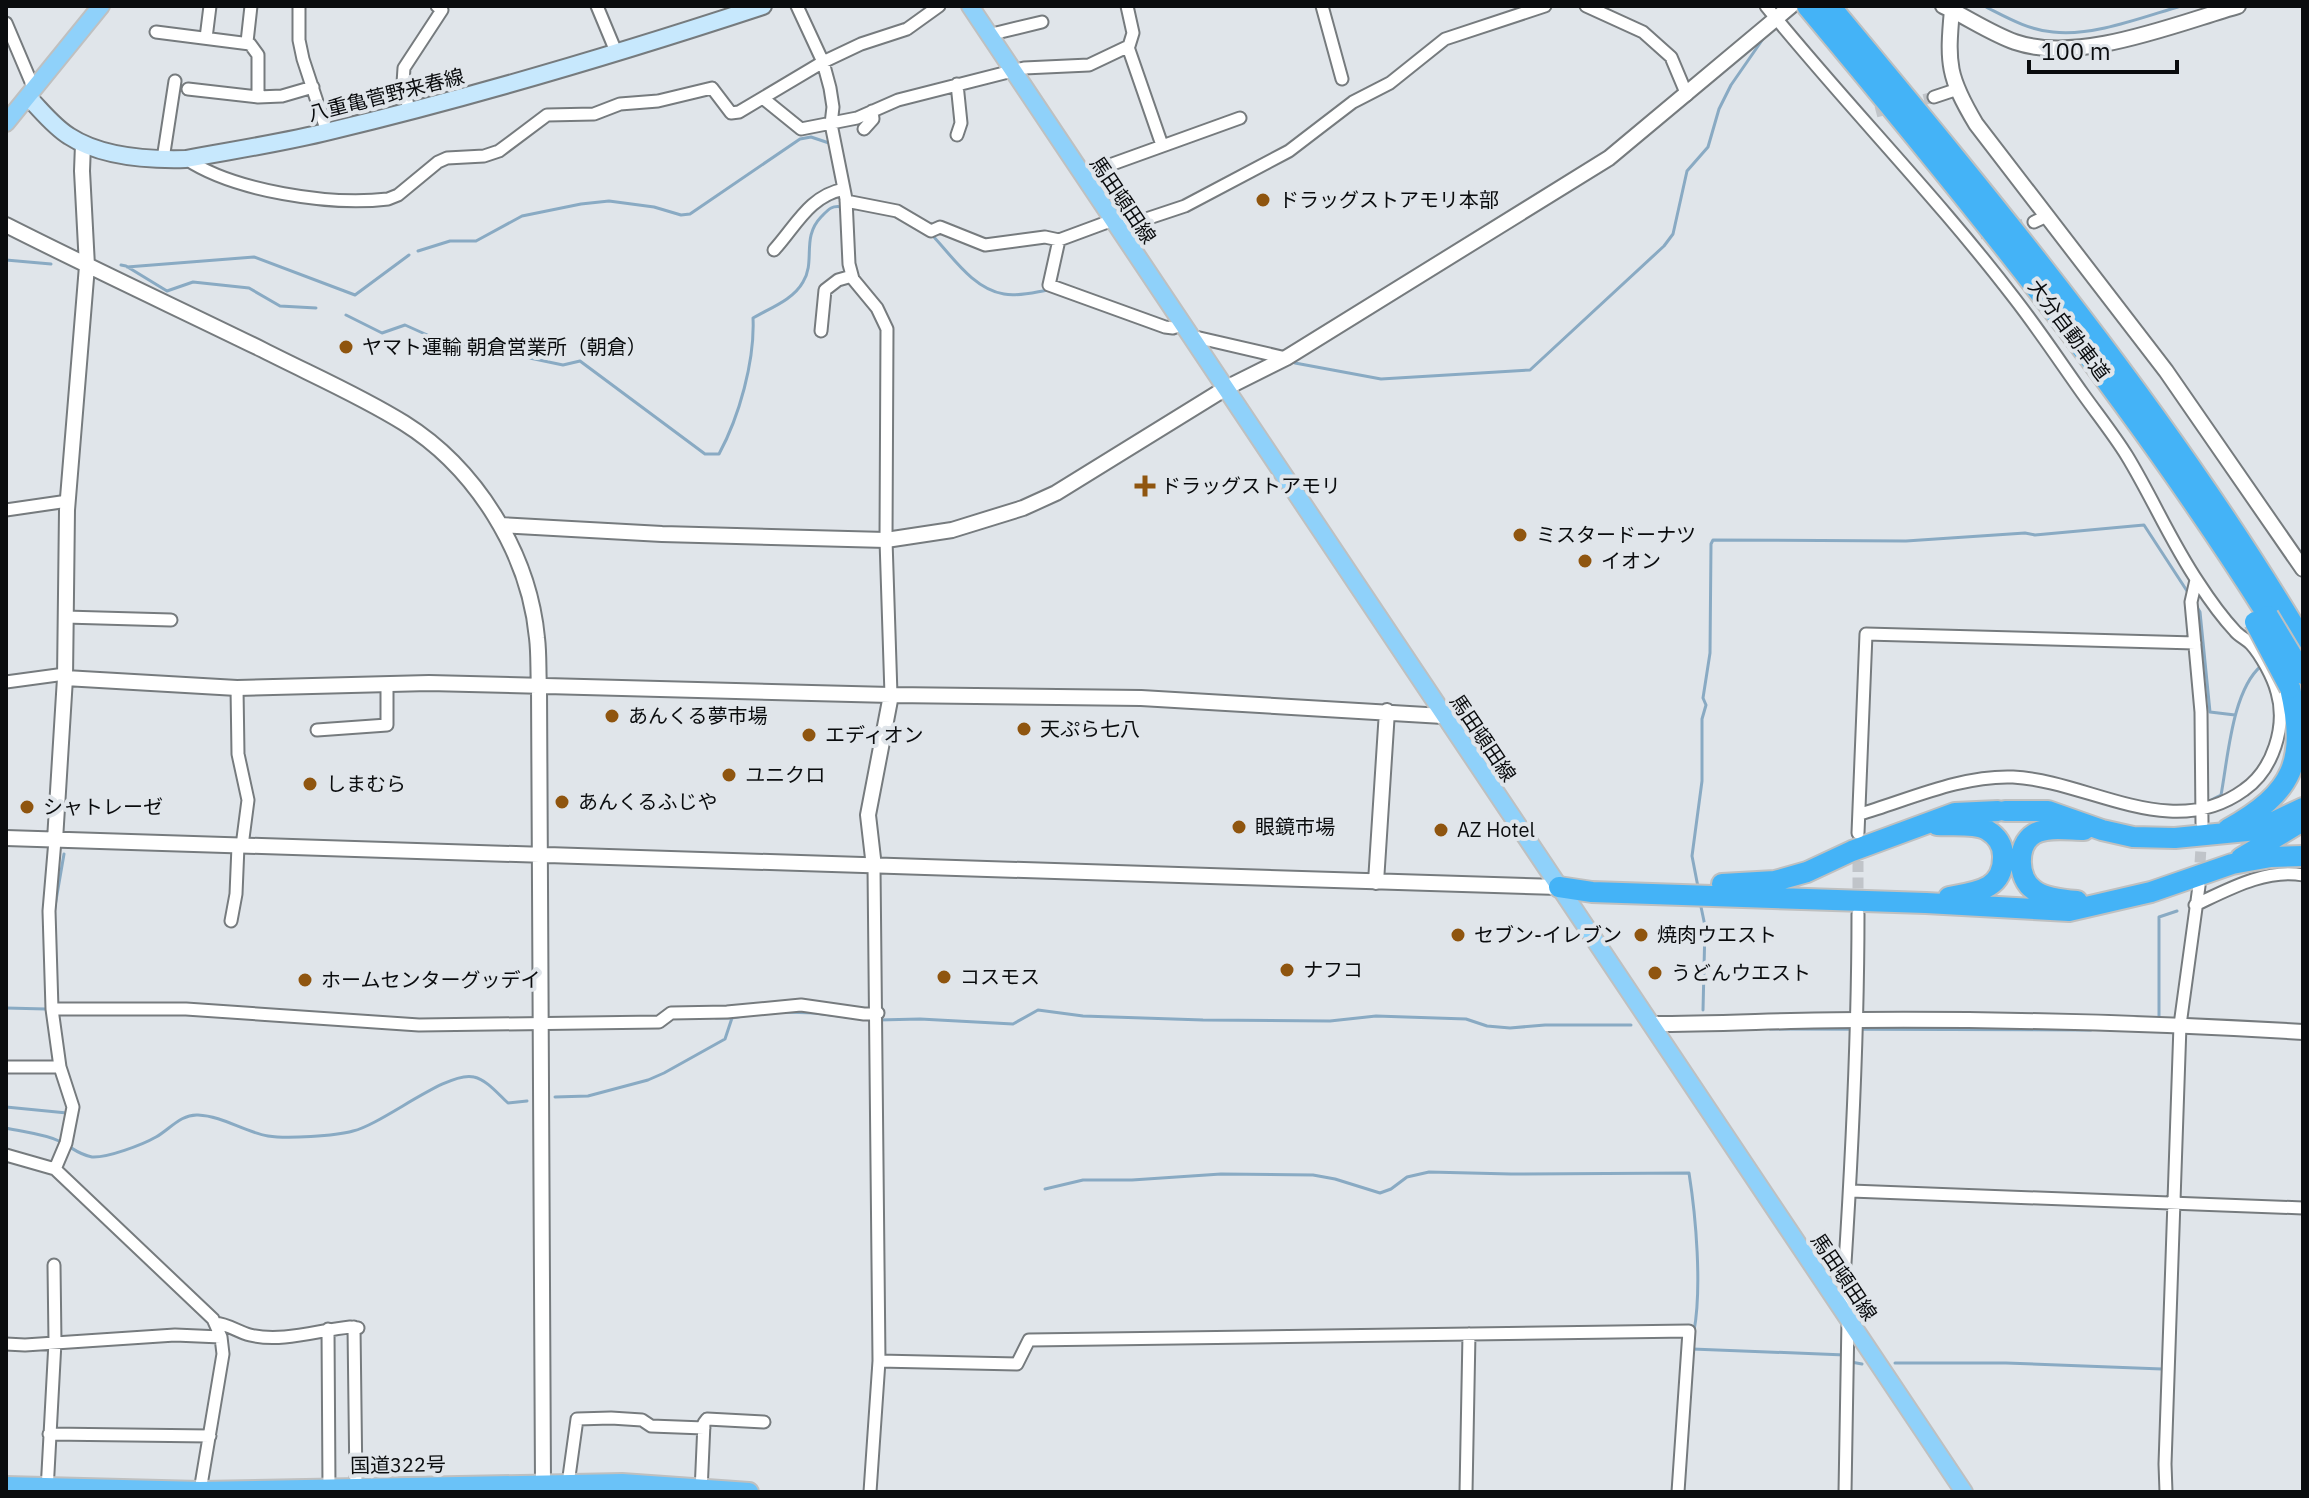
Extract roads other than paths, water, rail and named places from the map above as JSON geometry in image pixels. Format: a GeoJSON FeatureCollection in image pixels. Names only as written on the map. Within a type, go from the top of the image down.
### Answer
{"type":"FeatureCollection","features":[{"type":"Feature","properties":{"kind":"highway","name":"大分自動車道"},"geometry":{"type":"LineString","coordinates":[[1822,10],[2082,346],[2274,610],[2303,641]]}},
{"type":"Feature","properties":{"kind":"highway","name":"大分自動車道"},"geometry":{"type":"LineString","coordinates":[[1822,10],[2096,335],[2176,446],[2274,610],[2288,680]]}},
{"type":"Feature","properties":{"kind":"highway"},"geometry":{"type":"LineString","coordinates":[[2274,610],[2303,631]]}},
{"type":"Feature","properties":{"kind":"highway"},"geometry":{"type":"LineString","coordinates":[[1559,887],[1587,879],[1746,885],[1775,881],[1807,872],[1955,813],[2048,811],[2133,837],[2175,838],[2210,829],[2254,815],[2276,794],[2292,772],[2296,732],[2288,680]]}},
{"type":"Feature","properties":{"kind":"highway"},"geometry":{"type":"LineString","coordinates":[[2210,829],[2257,830],[2303,808]]}},
{"type":"Feature","properties":{"kind":"highway"},"geometry":{"type":"LineString","coordinates":[[2232,864],[2303,821]]}},
{"type":"Feature","properties":{"kind":"highway"},"geometry":{"type":"LineString","coordinates":[[1921,824],[1985,828],[1997,838],[2003,851],[2003,868],[1995,882],[1982,890],[1926,903]]}},
{"type":"Feature","properties":{"kind":"highway"},"geometry":{"type":"LineString","coordinates":[[2101,903],[2064,900],[2034,890],[2023,877],[2020,861],[2024,846],[2032,835],[2050,830],[2102,830]]}},
{"type":"Feature","properties":{"kind":"highway"},"geometry":{"type":"LineString","coordinates":[[1559,887],[1592,892],[2069,911],[2151,892],[2232,864],[2271,857],[2303,856]]}},
{"type":"Feature","properties":{"kind":"highway","name":"国道322号"},"geometry":{"type":"LineString","coordinates":[[6,1486],[47,1490],[200,1491],[622,1483],[749,1492]]}},
{"type":"Feature","properties":{"kind":"main road"},"geometry":{"type":"LineString","coordinates":[[6,123],[101,6]]}},
{"type":"Feature","properties":{"kind":"main road","name":"八重亀菅野来春線"},"geometry":{"type":"LineString","coordinates":[[31,93],[60,129],[83,144],[127,155],[186,159],[327,132],[617,54],[763,6]]}},
{"type":"Feature","properties":{"kind":"main road","name":"馬田頓田線"},"geometry":{"type":"LineString","coordinates":[[970,6],[1964,1492]]}},
{"type":"Feature","properties":{"kind":"street"},"geometry":{"type":"LineString","coordinates":[[206,38],[210,6]]}},
{"type":"Feature","properties":{"kind":"street"},"geometry":{"type":"LineString","coordinates":[[247,42],[251,6]]}},
{"type":"Feature","properties":{"kind":"street"},"geometry":{"type":"LineString","coordinates":[[299,6],[299,40],[327,132]]}},
{"type":"Feature","properties":{"kind":"street"},"geometry":{"type":"LineString","coordinates":[[409,110],[403,83],[404,68],[442,10],[437,6]]}},
{"type":"Feature","properties":{"kind":"street"},"geometry":{"type":"LineString","coordinates":[[597,6],[617,54]]}},
{"type":"Feature","properties":{"kind":"street"},"geometry":{"type":"LineString","coordinates":[[797,6],[823,62],[833,107],[831,124],[845,201],[852,276],[877,308],[887,329],[886,540],[891,695],[868,815],[874,867],[878,1018],[879,1361],[870,1492]]}},
{"type":"Feature","properties":{"kind":"street"},"geometry":{"type":"LineString","coordinates":[[186,159],[206,172],[295,197],[379,200],[398,195],[447,158],[484,156],[499,151],[531,125],[554,113],[594,114],[620,104],[658,101],[712,88],[731,113],[764,99],[823,62],[861,44],[907,29],[939,6]]}},
{"type":"Feature","properties":{"kind":"street"},"geometry":{"type":"LineString","coordinates":[[764,99],[801,129],[857,118],[898,100],[1012,71],[1038,66],[1089,65],[1128,47],[1133,40],[1127,6]]}},
{"type":"Feature","properties":{"kind":"street"},"geometry":{"type":"LineString","coordinates":[[1322,6],[1342,79]]}},
{"type":"Feature","properties":{"kind":"street"},"geometry":{"type":"LineString","coordinates":[[774,250],[800,217],[829,192],[845,201],[897,211],[931,231],[940,227],[985,245],[1045,237],[1059,240],[1113,220],[1143,220],[1185,206],[1289,151],[1353,102],[1390,83],[1445,39],[1545,6]]}},
{"type":"Feature","properties":{"kind":"street"},"geometry":{"type":"LineString","coordinates":[[1586,6],[1643,32],[1671,57],[1687,95]]}},
{"type":"Feature","properties":{"kind":"street"},"geometry":{"type":"LineString","coordinates":[[500,525],[662,534],[886,540],[952,530],[1023,508],[1056,493],[1226,388],[1286,358],[1609,158],[1687,95],[1771,12],[1791,6]]}},
{"type":"Feature","properties":{"kind":"street"},"geometry":{"type":"LineString","coordinates":[[2238,6],[2090,48],[2054,50],[2016,42],[1949,7],[1948,55],[1955,90],[2041,219],[2166,371],[2303,569]]}},
{"type":"Feature","properties":{"kind":"street"},"geometry":{"type":"LineString","coordinates":[[1771,12],[1967,237],[2017,302],[2126,454],[2194,591],[2288,680]]}},
{"type":"Feature","properties":{"kind":"street"},"geometry":{"type":"LineString","coordinates":[[988,35],[1042,22]]}},
{"type":"Feature","properties":{"kind":"street"},"geometry":{"type":"LineString","coordinates":[[6,23],[31,93]]}},
{"type":"Feature","properties":{"kind":"street"},"geometry":{"type":"LineString","coordinates":[[156,32],[247,42],[258,55],[258,97]]}},
{"type":"Feature","properties":{"kind":"street"},"geometry":{"type":"LineString","coordinates":[[1128,47],[1162,145]]}},
{"type":"Feature","properties":{"kind":"street"},"geometry":{"type":"LineString","coordinates":[[163,159],[175,81]]}},
{"type":"Feature","properties":{"kind":"street"},"geometry":{"type":"LineString","coordinates":[[957,84],[961,115],[957,135]]}},
{"type":"Feature","properties":{"kind":"street"},"geometry":{"type":"LineString","coordinates":[[188,89],[258,97],[282,96],[313,87]]}},
{"type":"Feature","properties":{"kind":"street"},"geometry":{"type":"LineString","coordinates":[[1934,97],[1955,90]]}},
{"type":"Feature","properties":{"kind":"street"},"geometry":{"type":"LineString","coordinates":[[864,129],[873,119],[872,111]]}},
{"type":"Feature","properties":{"kind":"street"},"geometry":{"type":"LineString","coordinates":[[1863,117],[1876,112]]}},
{"type":"Feature","properties":{"kind":"street"},"geometry":{"type":"LineString","coordinates":[[1082,175],[1240,118]]}},
{"type":"Feature","properties":{"kind":"street"},"geometry":{"type":"LineString","coordinates":[[55,1169],[65,1145],[73,1107],[60,1067],[52,1009],[49,911],[65,676],[68,501],[87,266],[83,144]]}},
{"type":"Feature","properties":{"kind":"street"},"geometry":{"type":"LineString","coordinates":[[6,225],[295,365],[405,423],[450,459],[471,482],[500,525],[518,563],[537,637],[539,1024],[556,1486]]}},
{"type":"Feature","properties":{"kind":"street"},"geometry":{"type":"LineString","coordinates":[[1967,237],[1980,234]]}},
{"type":"Feature","properties":{"kind":"street"},"geometry":{"type":"LineString","coordinates":[[1059,240],[1049,285],[1165,327],[1187,330],[1286,358]]}},
{"type":"Feature","properties":{"kind":"street"},"geometry":{"type":"LineString","coordinates":[[821,331],[825,290],[838,280],[852,276]]}},
{"type":"Feature","properties":{"kind":"street"},"geometry":{"type":"LineString","coordinates":[[6,510],[68,501]]}},
{"type":"Feature","properties":{"kind":"street"},"geometry":{"type":"LineString","coordinates":[[2194,591],[2204,809],[2210,829]]}},
{"type":"Feature","properties":{"kind":"street"},"geometry":{"type":"LineString","coordinates":[[65,617],[171,620]]}},
{"type":"Feature","properties":{"kind":"street"},"geometry":{"type":"LineString","coordinates":[[1858,833],[1866,634],[2195,643]]}},
{"type":"Feature","properties":{"kind":"street"},"geometry":{"type":"LineString","coordinates":[[1860,814],[1951,786],[2010,777],[2077,788],[2107,801],[2137,808],[2178,812],[2204,809],[2245,790],[2267,768],[2279,728],[2278,694],[2303,659]]}},
{"type":"Feature","properties":{"kind":"street"},"geometry":{"type":"LineString","coordinates":[[6,682],[65,676],[237,688],[387,684],[1141,698],[1443,716]]}},
{"type":"Feature","properties":{"kind":"street"},"geometry":{"type":"LineString","coordinates":[[317,730],[387,725],[387,684]]}},
{"type":"Feature","properties":{"kind":"street"},"geometry":{"type":"LineString","coordinates":[[231,921],[248,800],[238,754],[237,688]]}},
{"type":"Feature","properties":{"kind":"street"},"geometry":{"type":"LineString","coordinates":[[1376,882],[1387,711]]}},
{"type":"Feature","properties":{"kind":"street"},"geometry":{"type":"LineString","coordinates":[[6,838],[1559,887]]}},
{"type":"Feature","properties":{"kind":"street"},"geometry":{"type":"LineString","coordinates":[[2195,905],[2264,876],[2303,875]]}},
{"type":"Feature","properties":{"kind":"street"},"geometry":{"type":"LineString","coordinates":[[2166,1492],[2180,1025],[2199,886]]}},
{"type":"Feature","properties":{"kind":"street"},"geometry":{"type":"LineString","coordinates":[[1845,1492],[1845,1314],[1858,1020],[1858,914]]}},
{"type":"Feature","properties":{"kind":"street"},"geometry":{"type":"LineString","coordinates":[[52,1009],[187,1009],[419,1025],[659,1022],[671,1013],[727,1012],[801,1005],[878,1018]]}},
{"type":"Feature","properties":{"kind":"street"},"geometry":{"type":"LineString","coordinates":[[1652,1024],[1858,1020],[2159,1024],[2303,1032]]}},
{"type":"Feature","properties":{"kind":"street"},"geometry":{"type":"LineString","coordinates":[[6,1067],[60,1067]]}},
{"type":"Feature","properties":{"kind":"street"},"geometry":{"type":"LineString","coordinates":[[6,1155],[55,1169],[215,1323],[223,1354],[200,1491]]}},
{"type":"Feature","properties":{"kind":"street"},"geometry":{"type":"LineString","coordinates":[[1851,1191],[2303,1208]]}},
{"type":"Feature","properties":{"kind":"street"},"geometry":{"type":"LineString","coordinates":[[47,1490],[55,1342],[54,1265]]}},
{"type":"Feature","properties":{"kind":"street"},"geometry":{"type":"LineString","coordinates":[[215,1323],[266,1337],[356,1328],[368,1489]]}},
{"type":"Feature","properties":{"kind":"street"},"geometry":{"type":"LineString","coordinates":[[328,1329],[329,1488]]}},
{"type":"Feature","properties":{"kind":"street"},"geometry":{"type":"LineString","coordinates":[[879,1361],[1017,1364],[1029,1340],[1689,1331],[1678,1492]]}},
{"type":"Feature","properties":{"kind":"street"},"geometry":{"type":"LineString","coordinates":[[1466,1492],[1469,1334]]}},
{"type":"Feature","properties":{"kind":"street"},"geometry":{"type":"LineString","coordinates":[[6,1344],[175,1335],[221,1337]]}},
{"type":"Feature","properties":{"kind":"street"},"geometry":{"type":"LineString","coordinates":[[556,1486],[577,1419],[642,1420],[651,1426],[704,1428]]}},
{"type":"Feature","properties":{"kind":"street"},"geometry":{"type":"LineString","coordinates":[[701,1490],[707,1419],[764,1422]]}},
{"type":"Feature","properties":{"kind":"street"},"geometry":{"type":"LineString","coordinates":[[49,1434],[210,1436]]}},
{"type":"Feature","properties":{"kind":"waterway"},"geometry":{"type":"LineString","coordinates":[[1984,6],[2035,29],[2068,33],[2117,25],[2181,6]]}},
{"type":"Feature","properties":{"kind":"waterway"},"geometry":{"type":"LineString","coordinates":[[1295,363],[1381,379],[1530,370],[1664,246],[1673,234],[1687,171],[1708,147],[1719,109],[1731,85],[1765,36]]}},
{"type":"Feature","properties":{"kind":"waterway"},"geometry":{"type":"LineString","coordinates":[[418,251],[450,241],[476,241],[522,216],[581,204],[609,201],[654,207],[681,215],[690,214],[800,139],[811,137],[829,143]]}},
{"type":"Feature","properties":{"kind":"waterway"},"geometry":{"type":"LineString","coordinates":[[346,315],[382,333],[405,325],[434,338],[563,365],[580,361],[705,454],[719,454],[744,388],[753,318],[781,303],[799,288],[807,274],[815,225],[830,209],[842,207]]}},
{"type":"Feature","properties":{"kind":"waterway"},"geometry":{"type":"LineString","coordinates":[[932,235],[982,286],[1015,295],[1048,290]]}},
{"type":"Feature","properties":{"kind":"waterway"},"geometry":{"type":"LineString","coordinates":[[127,267],[254,257],[355,295],[409,255]]}},
{"type":"Feature","properties":{"kind":"waterway"},"geometry":{"type":"LineString","coordinates":[[6,260],[51,264]]}},
{"type":"Feature","properties":{"kind":"waterway"},"geometry":{"type":"LineString","coordinates":[[121,265],[167,291],[193,282],[249,288],[280,306],[316,308]]}},
{"type":"Feature","properties":{"kind":"waterway"},"geometry":{"type":"LineString","coordinates":[[1698,887],[1692,856],[1702,781],[1702,719],[1710,653],[1713,540],[1906,541],[2025,533],[2035,535],[2144,525],[2189,594]]}},
{"type":"Feature","properties":{"kind":"waterway"},"geometry":{"type":"LineString","coordinates":[[2197,607],[2210,712],[2235,715]]}},
{"type":"Feature","properties":{"kind":"waterway"},"geometry":{"type":"LineString","coordinates":[[2207,802],[2221,795],[2237,708],[2251,677],[2261,666]]}},
{"type":"Feature","properties":{"kind":"waterway"},"geometry":{"type":"LineString","coordinates":[[54,912],[64,854]]}},
{"type":"Feature","properties":{"kind":"waterway"},"geometry":{"type":"LineString","coordinates":[[1700,902],[1705,926],[1703,1010]]}},
{"type":"Feature","properties":{"kind":"waterway"},"geometry":{"type":"LineString","coordinates":[[2159,1019],[2159,917],[2177,911]]}},
{"type":"Feature","properties":{"kind":"waterway"},"geometry":{"type":"LineString","coordinates":[[6,1008],[46,1009]]}},
{"type":"Feature","properties":{"kind":"waterway"},"geometry":{"type":"LineString","coordinates":[[878,1020],[1013,1024],[1038,1010],[1083,1016],[1203,1020],[1330,1021],[1376,1016],[1466,1019],[1487,1026],[1510,1028],[1631,1025]]}},
{"type":"Feature","properties":{"kind":"waterway"},"geometry":{"type":"LineString","coordinates":[[783,1012],[871,1020]]}},
{"type":"Feature","properties":{"kind":"waterway"},"geometry":{"type":"LineString","coordinates":[[555,1097],[588,1096],[648,1080],[725,1039],[732,1018],[748,1015]]}},
{"type":"Feature","properties":{"kind":"waterway"},"geometry":{"type":"LineString","coordinates":[[716,1018],[732,1018]]}},
{"type":"Feature","properties":{"kind":"waterway"},"geometry":{"type":"LineString","coordinates":[[1770,1029],[2091,1030]]}},
{"type":"Feature","properties":{"kind":"waterway"},"geometry":{"type":"LineString","coordinates":[[6,1128],[47,1137],[83,1154],[98,1157],[142,1144],[192,1115],[216,1118],[268,1136],[345,1133],[381,1119],[432,1089],[463,1077],[483,1081],[508,1103],[527,1101]]}},
{"type":"Feature","properties":{"kind":"waterway"},"geometry":{"type":"LineString","coordinates":[[6,1107],[67,1113]]}},
{"type":"Feature","properties":{"kind":"waterway"},"geometry":{"type":"LineString","coordinates":[[1045,1189],[1083,1180],[1221,1174],[1313,1175],[1380,1193],[1407,1177],[1429,1172],[1689,1173],[1697,1252],[1698,1294],[1694,1331]]}},
{"type":"Feature","properties":{"kind":"waterway"},"geometry":{"type":"LineString","coordinates":[[1692,1349],[1845,1355]]}},
{"type":"Feature","properties":{"kind":"waterway"},"geometry":{"type":"LineString","coordinates":[[1851,1362],[1862,1364]]}},
{"type":"Feature","properties":{"kind":"waterway"},"geometry":{"type":"LineString","coordinates":[[1895,1363],[2006,1363],[2162,1369]]}},
{"type":"Feature","properties":{"kind":"tunnel"},"geometry":{"type":"LineString","coordinates":[[1876,112],[1934,97]]}},
{"type":"Feature","properties":{"kind":"tunnel"},"geometry":{"type":"LineString","coordinates":[[1980,234],[2034,222]]}},
{"type":"Feature","properties":{"kind":"tunnel"},"geometry":{"type":"LineString","coordinates":[[2199,879],[2202,832]]}},
{"type":"Feature","properties":{"kind":"tunnel"},"geometry":{"type":"LineString","coordinates":[[1858,847],[1858,905]]}},
{"type":"Feature","properties":{"kind":"place","name":"ドラッグストアモリ本部"},"geometry":{"type":"Point","coordinates":[1263,200]}},
{"type":"Feature","properties":{"kind":"place","name":"ヤマト運輸 朝倉営業所（朝倉）"},"geometry":{"type":"Point","coordinates":[346,347]}},
{"type":"Feature","properties":{"kind":"place","name":"ドラッグストアモリ"},"geometry":{"type":"Point","coordinates":[1145,486]}},
{"type":"Feature","properties":{"kind":"place","name":"ミスタードーナツ"},"geometry":{"type":"Point","coordinates":[1520,535]}},
{"type":"Feature","properties":{"kind":"place","name":"イオン"},"geometry":{"type":"Point","coordinates":[1585,561]}},
{"type":"Feature","properties":{"kind":"place","name":"あんくる夢市場"},"geometry":{"type":"Point","coordinates":[612,716]}},
{"type":"Feature","properties":{"kind":"place","name":"天ぷら七八"},"geometry":{"type":"Point","coordinates":[1024,729]}},
{"type":"Feature","properties":{"kind":"place","name":"エディオン"},"geometry":{"type":"Point","coordinates":[809,735]}},
{"type":"Feature","properties":{"kind":"place","name":"ユニクロ"},"geometry":{"type":"Point","coordinates":[729,775]}},
{"type":"Feature","properties":{"kind":"place","name":"しまむら"},"geometry":{"type":"Point","coordinates":[310,784]}},
{"type":"Feature","properties":{"kind":"place","name":"あんくるふじや"},"geometry":{"type":"Point","coordinates":[562,802]}},
{"type":"Feature","properties":{"kind":"place","name":"シャトレーゼ"},"geometry":{"type":"Point","coordinates":[27,807]}},
{"type":"Feature","properties":{"kind":"place","name":"眼鏡市場"},"geometry":{"type":"Point","coordinates":[1239,827]}},
{"type":"Feature","properties":{"kind":"place","name":"AZ Hotel"},"geometry":{"type":"Point","coordinates":[1441,830]}},
{"type":"Feature","properties":{"kind":"place","name":"セブン-イレブン"},"geometry":{"type":"Point","coordinates":[1458,935]}},
{"type":"Feature","properties":{"kind":"place","name":"焼肉ウエスト"},"geometry":{"type":"Point","coordinates":[1641,935]}},
{"type":"Feature","properties":{"kind":"place","name":"ナフコ"},"geometry":{"type":"Point","coordinates":[1287,970]}},
{"type":"Feature","properties":{"kind":"place","name":"うどんウエスト"},"geometry":{"type":"Point","coordinates":[1655,973]}},
{"type":"Feature","properties":{"kind":"place","name":"コスモス"},"geometry":{"type":"Point","coordinates":[944,977]}},
{"type":"Feature","properties":{"kind":"place","name":"ホームセンターグッデイ"},"geometry":{"type":"Point","coordinates":[305,980]}}]}
